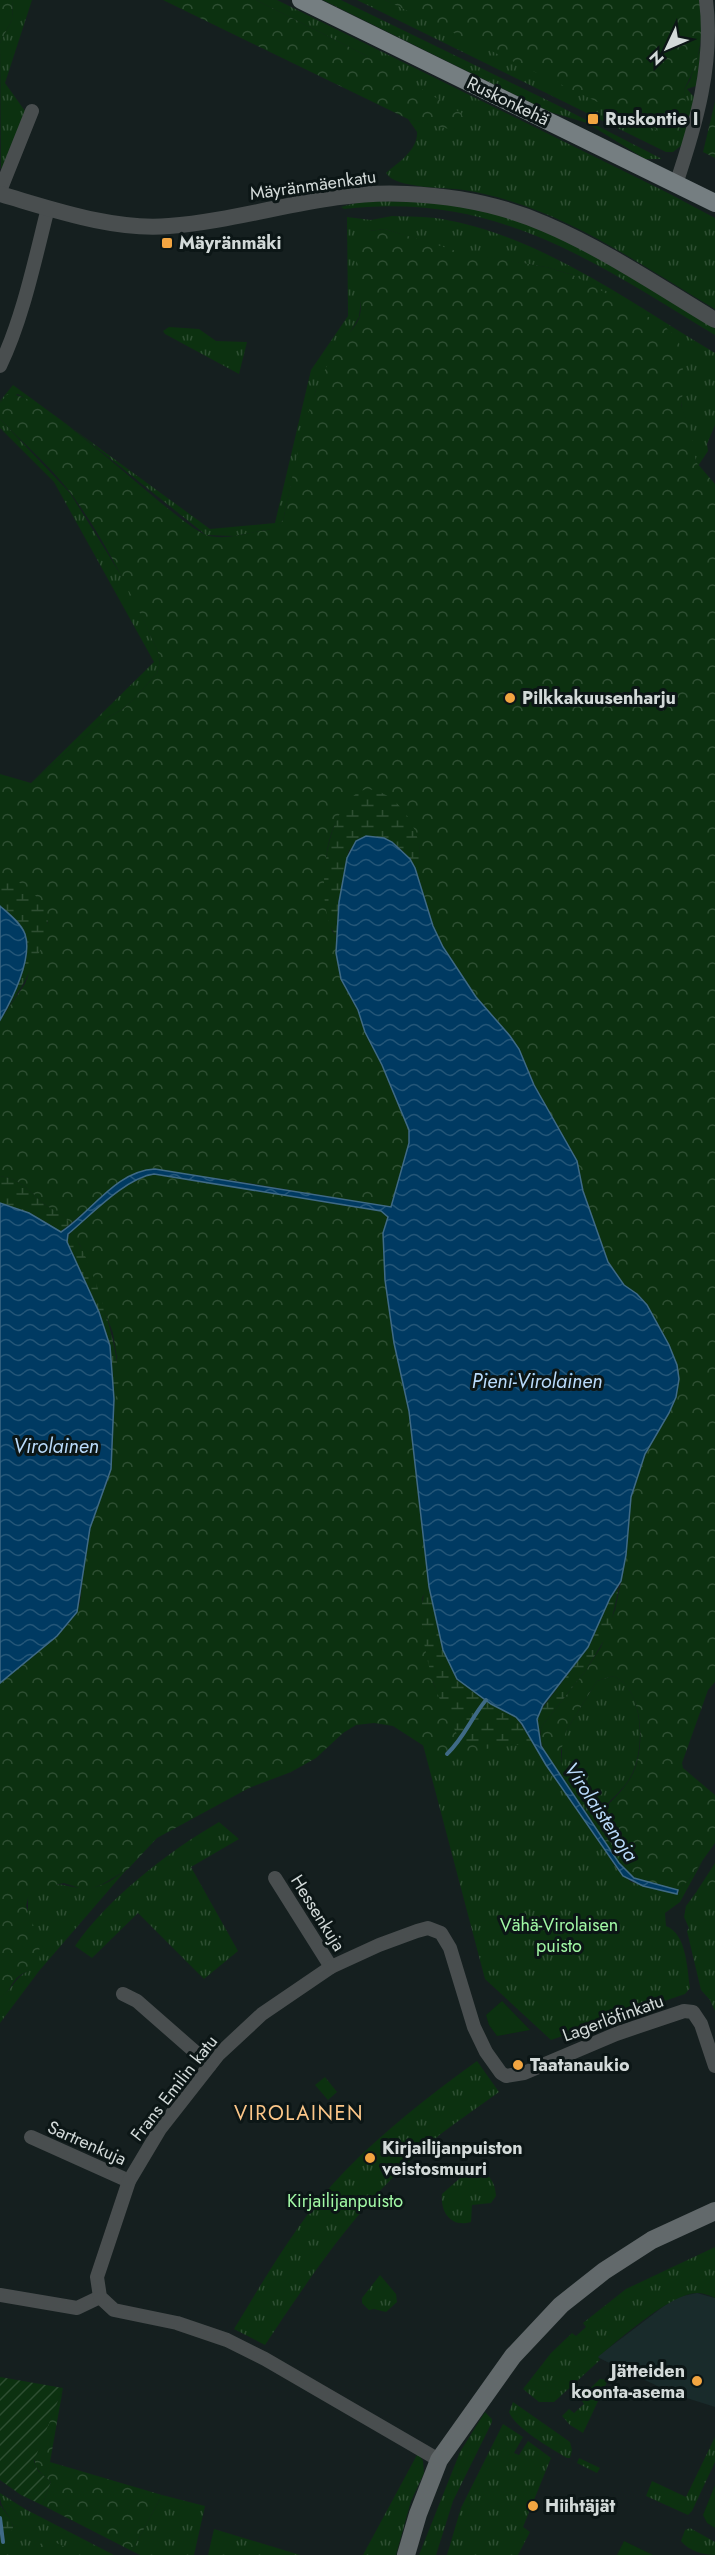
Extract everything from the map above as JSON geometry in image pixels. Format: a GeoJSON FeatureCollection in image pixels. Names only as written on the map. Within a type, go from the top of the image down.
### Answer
{"type":"FeatureCollection","features":[{"type":"Feature","properties":{"kind":"main road","name":"Ruskonkehä"},"geometry":{"type":"LineString","coordinates":[[301,0],[715,203]]}},
{"type":"Feature","properties":{"kind":"main road"},"geometry":{"type":"LineString","coordinates":[[406,2555],[418,2514],[440,2460],[513,2356],[561,2305],[625,2257],[652,2240],[715,2211]]}},
{"type":"Feature","properties":{"kind":"street"},"geometry":{"type":"LineString","coordinates":[[676,184],[702,93],[707,55],[706,0]]}},
{"type":"Feature","properties":{"kind":"street"},"geometry":{"type":"LineString","coordinates":[[0,192],[32,111]]}},
{"type":"Feature","properties":{"kind":"street","name":"Mäyränmäenkatu"},"geometry":{"type":"LineString","coordinates":[[0,192],[81,217],[167,226],[211,221],[332,198],[380,194],[416,194],[472,201],[509,211],[571,236],[715,320]]}},
{"type":"Feature","properties":{"kind":"street"},"geometry":{"type":"LineString","coordinates":[[0,366],[9,346],[48,208]]}},
{"type":"Feature","properties":{"kind":"street","name":"Hessenkuja"},"geometry":{"type":"LineString","coordinates":[[275,1878],[331,1967]]}},
{"type":"Feature","properties":{"kind":"street","name":"Frans Emilin katu"},"geometry":{"type":"LineString","coordinates":[[100,2297],[97,2277],[129,2181],[160,2129],[210,2065],[262,2014],[331,1967],[379,1944],[417,1931],[428,1928],[441,1933],[450,1948],[474,2027],[495,2065]]}},
{"type":"Feature","properties":{"kind":"street"},"geometry":{"type":"LineString","coordinates":[[123,1994],[137,2001],[210,2065]]}},
{"type":"Feature","properties":{"kind":"street","name":"Lagerlöfinkatu"},"geometry":{"type":"LineString","coordinates":[[495,2065],[501,2073],[512,2076],[616,2034],[684,2011],[693,2012],[701,2024],[715,2066]]}},
{"type":"Feature","properties":{"kind":"street","name":"Sartrenkuja"},"geometry":{"type":"LineString","coordinates":[[31,2137],[129,2181]]}},
{"type":"Feature","properties":{"kind":"street"},"geometry":{"type":"LineString","coordinates":[[0,2295],[77,2308],[100,2297],[114,2310],[180,2324],[227,2340],[440,2460]]}},
{"type":"Feature","properties":{"kind":"shaded area"},"geometry":{"type":"Polygon","coordinates":[[[697,2293],[715,2298],[715,2407],[674,2394],[597,2357],[678,2297],[697,2293]]]}},
{"type":"Feature","properties":{"kind":"green space"},"geometry":{"type":"Polygon","coordinates":[[[0,0],[13,0],[12,20],[0,43],[0,0]]]}},
{"type":"Feature","properties":{"kind":"green space"},"geometry":{"type":"Polygon","coordinates":[[[13,0],[32,0],[5,83],[25,111],[1,170],[0,43],[12,20],[13,0]]]}},
{"type":"Feature","properties":{"kind":"green space"},"geometry":{"type":"Polygon","coordinates":[[[163,0],[256,0],[367,56],[461,113],[463,122],[457,128],[449,129],[408,119],[163,0]]]}},
{"type":"Feature","properties":{"kind":"green space"},"geometry":{"type":"Polygon","coordinates":[[[256,0],[277,0],[715,218],[715,309],[595,238],[531,208],[498,197],[464,190],[410,185],[391,178],[386,173],[407,155],[416,138],[417,132],[408,119],[455,129],[367,56],[256,0]]]}},
{"type":"Feature","properties":{"kind":"green space"},"geometry":{"type":"Polygon","coordinates":[[[323,0],[341,0],[662,159],[645,159],[587,123],[550,112],[323,0]]]}},
{"type":"Feature","properties":{"kind":"green space"},"geometry":{"type":"Polygon","coordinates":[[[357,0],[385,0],[680,131],[686,116],[684,90],[690,80],[702,43],[696,86],[687,89],[694,97],[694,102],[682,145],[673,152],[666,152],[357,0]]]}},
{"type":"Feature","properties":{"kind":"green space"},"geometry":{"type":"Polygon","coordinates":[[[385,0],[700,0],[700,46],[695,67],[684,90],[686,113],[684,123],[677,133],[664,134],[385,0]]]}},
{"type":"Feature","properties":{"kind":"green space"},"geometry":{"type":"Polygon","coordinates":[[[715,102],[715,158],[703,152],[715,102]]]}},
{"type":"Feature","properties":{"kind":"green space"},"geometry":{"type":"Polygon","coordinates":[[[363,201],[422,202],[467,207],[544,230],[631,276],[715,328],[715,335],[626,281],[540,238],[495,222],[449,211],[398,206],[344,209],[341,207],[363,201]]]}},
{"type":"Feature","properties":{"kind":"green space"},"geometry":{"type":"Polygon","coordinates":[[[392,216],[442,219],[515,240],[584,274],[715,353],[715,425],[707,444],[708,451],[698,466],[681,400],[573,275],[546,267],[463,254],[385,229],[369,231],[359,317],[316,390],[302,436],[283,520],[277,528],[234,536],[206,535],[73,429],[18,394],[0,403],[0,401],[13,385],[210,529],[275,523],[311,370],[348,316],[347,217],[371,220],[392,216]]]}},
{"type":"Feature","properties":{"kind":"green space"},"geometry":{"type":"Polygon","coordinates":[[[385,229],[463,253],[546,267],[573,275],[663,325],[676,337],[681,347],[684,384],[681,405],[690,428],[696,462],[715,484],[715,1682],[708,1690],[682,1763],[683,1768],[715,1795],[715,1843],[687,1882],[676,1890],[634,1878],[619,1863],[594,1824],[597,1817],[631,1777],[639,1753],[640,1722],[637,1707],[624,1683],[613,1676],[597,1681],[566,1731],[561,1751],[562,1767],[559,1772],[544,1750],[541,1733],[542,1726],[601,1647],[615,1610],[623,1573],[631,1497],[645,1454],[676,1397],[679,1379],[677,1365],[647,1305],[624,1285],[608,1262],[583,1191],[577,1161],[534,1085],[527,1067],[500,1024],[476,997],[443,947],[433,926],[420,883],[419,844],[355,795],[334,827],[326,859],[329,912],[332,931],[337,936],[336,953],[341,979],[358,1010],[365,1032],[382,1065],[409,1130],[409,1143],[391,1207],[236,1181],[150,1170],[118,1184],[70,1224],[19,1183],[0,1176],[0,1020],[25,984],[48,922],[35,899],[24,887],[17,882],[0,879],[0,774],[31,783],[105,719],[123,709],[135,698],[157,673],[160,663],[158,652],[139,611],[95,530],[62,482],[0,419],[0,403],[7,395],[23,397],[46,410],[104,454],[186,523],[204,534],[229,537],[274,528],[283,520],[301,438],[318,384],[331,359],[359,319],[361,304],[357,249],[369,231],[385,229]]]}},
{"type":"Feature","properties":{"kind":"green space"},"geometry":{"type":"Polygon","coordinates":[[[169,327],[199,329],[216,341],[247,342],[239,374],[165,334],[163,331],[169,327]]]}},
{"type":"Feature","properties":{"kind":"green space"},"geometry":{"type":"Polygon","coordinates":[[[0,419],[70,493],[129,588],[158,652],[160,663],[157,673],[135,698],[123,709],[105,719],[31,783],[154,662],[54,482],[0,428],[0,419]]]}},
{"type":"Feature","properties":{"kind":"green space"},"geometry":{"type":"Polygon","coordinates":[[[367,789],[386,795],[402,808],[408,817],[419,845],[420,883],[403,851],[384,838],[349,850],[339,902],[337,936],[329,922],[325,903],[326,856],[332,832],[341,812],[352,797],[367,789]]]}},
{"type":"Feature","properties":{"kind":"green space"},"geometry":{"type":"Polygon","coordinates":[[[11,878],[38,898],[47,914],[48,924],[34,963],[7,1009],[23,971],[27,950],[21,927],[0,906],[0,879],[11,878]]]}},
{"type":"Feature","properties":{"kind":"green space"},"geometry":{"type":"Polygon","coordinates":[[[154,1174],[334,1202],[381,1211],[388,1217],[383,1233],[385,1280],[394,1343],[409,1411],[429,1587],[422,1598],[424,1635],[434,1685],[456,1732],[485,1749],[493,1749],[485,1756],[452,1759],[441,1757],[393,1726],[374,1723],[356,1725],[343,1733],[316,1758],[291,1772],[249,1788],[157,1838],[128,1869],[101,1885],[79,1888],[64,1883],[40,1888],[28,1898],[26,1906],[37,1936],[39,1961],[34,1968],[16,1978],[6,1993],[0,1997],[0,1683],[57,1636],[68,1624],[80,1603],[86,1546],[97,1503],[107,1483],[112,1458],[112,1417],[117,1393],[117,1357],[113,1333],[80,1245],[71,1232],[121,1189],[143,1177],[154,1174]]]}},
{"type":"Feature","properties":{"kind":"green space"},"geometry":{"type":"Polygon","coordinates":[[[0,1176],[19,1183],[44,1204],[65,1217],[70,1224],[60,1232],[44,1221],[0,1203],[0,1176]]]}},
{"type":"Feature","properties":{"kind":"green space"},"geometry":{"type":"Polygon","coordinates":[[[71,1232],[79,1243],[98,1288],[113,1343],[118,1368],[118,1388],[114,1399],[110,1346],[66,1240],[71,1232]]]}},
{"type":"Feature","properties":{"kind":"green space"},"geometry":{"type":"Polygon","coordinates":[[[429,1587],[443,1650],[454,1674],[491,1704],[516,1717],[533,1743],[485,1749],[459,1738],[437,1693],[423,1635],[422,1606],[424,1595],[429,1587]]]}},
{"type":"Feature","properties":{"kind":"green space"},"geometry":{"type":"Polygon","coordinates":[[[619,1587],[609,1632],[586,1670],[542,1726],[539,1735],[538,1714],[588,1647],[610,1598],[619,1587]]]}},
{"type":"Feature","properties":{"kind":"green space"},"geometry":{"type":"Polygon","coordinates":[[[613,1676],[624,1683],[636,1706],[639,1721],[639,1752],[631,1776],[601,1811],[594,1824],[559,1772],[562,1762],[562,1741],[597,1681],[613,1676]]]}},
{"type":"Feature","properties":{"kind":"green space","name":"Vähä-Virolaisen puisto"},"geometry":{"type":"Polygon","coordinates":[[[408,1688],[533,1743],[617,1869],[631,1882],[677,1894],[679,1891],[676,1890],[687,1882],[703,1860],[680,1902],[665,1913],[666,1926],[678,1936],[685,1953],[690,1988],[685,1994],[551,2040],[485,1979],[408,1688]]]}},
{"type":"Feature","properties":{"kind":"green space"},"geometry":{"type":"Polygon","coordinates":[[[219,1822],[239,1839],[191,1867],[238,1951],[204,1979],[138,1913],[92,1958],[75,1946],[104,1910],[122,1893],[160,1861],[219,1822]]]}},
{"type":"Feature","properties":{"kind":"green space"},"geometry":{"type":"Polygon","coordinates":[[[715,1863],[715,1887],[704,1892],[697,1891],[715,1863]]]}},
{"type":"Feature","properties":{"kind":"green space"},"geometry":{"type":"Polygon","coordinates":[[[715,1867],[715,2011],[710,2000],[701,1990],[687,1931],[689,1928],[684,1917],[686,1906],[715,1867]]]}},
{"type":"Feature","properties":{"kind":"green space"},"geometry":{"type":"Polygon","coordinates":[[[127,1869],[39,1971],[0,2023],[0,1997],[28,1971],[28,1898],[36,1890],[53,1884],[85,1888],[99,1886],[127,1869]]]}},
{"type":"Feature","properties":{"kind":"green space"},"geometry":{"type":"Polygon","coordinates":[[[502,2001],[530,2030],[497,2036],[489,2025],[486,2015],[502,2001]]]}},
{"type":"Feature","properties":{"kind":"green space","name":"Kirjailijanpuisto"},"geometry":{"type":"Polygon","coordinates":[[[477,2061],[499,2092],[431,2142],[376,2195],[318,2267],[265,2345],[234,2329],[284,2248],[312,2208],[344,2172],[392,2127],[477,2061]]]}},
{"type":"Feature","properties":{"kind":"green space"},"geometry":{"type":"Polygon","coordinates":[[[325,2077],[337,2092],[328,2100],[315,2085],[325,2077]]]}},
{"type":"Feature","properties":{"kind":"green space"},"geometry":{"type":"Polygon","coordinates":[[[475,2169],[490,2178],[496,2196],[491,2203],[472,2205],[471,2222],[458,2223],[448,2217],[445,2212],[442,2194],[468,2171],[475,2169]]]}},
{"type":"Feature","properties":{"kind":"green space"},"geometry":{"type":"Polygon","coordinates":[[[715,2247],[715,2298],[699,2293],[686,2295],[660,2309],[598,2357],[600,2360],[554,2402],[539,2402],[523,2389],[551,2353],[572,2333],[576,2336],[586,2327],[583,2323],[626,2289],[715,2247]]]}},
{"type":"Feature","properties":{"kind":"green space"},"geometry":{"type":"Polygon","coordinates":[[[380,2275],[396,2294],[397,2302],[386,2312],[369,2310],[362,2303],[362,2298],[380,2275]]]}},
{"type":"Feature","properties":{"kind":"green space"},"geometry":{"type":"Polygon","coordinates":[[[0,2377],[63,2388],[34,2461],[38,2471],[51,2482],[42,2505],[21,2495],[0,2480],[0,2377]]]}},
{"type":"Feature","properties":{"kind":"green space"},"geometry":{"type":"Polygon","coordinates":[[[600,2379],[608,2380],[583,2433],[570,2425],[562,2416],[569,2409],[574,2413],[584,2404],[580,2398],[600,2379]]]}},
{"type":"Feature","properties":{"kind":"green space"},"geometry":{"type":"Polygon","coordinates":[[[63,2388],[50,2462],[162,2495],[132,2551],[42,2505],[51,2482],[37,2468],[35,2457],[63,2388]]]}},
{"type":"Feature","properties":{"kind":"green space"},"geometry":{"type":"Polygon","coordinates":[[[513,2402],[570,2442],[572,2450],[570,2458],[544,2444],[518,2425],[509,2412],[513,2402]]]}},
{"type":"Feature","properties":{"kind":"green space"},"geometry":{"type":"Polygon","coordinates":[[[485,2412],[492,2422],[453,2501],[436,2555],[419,2555],[460,2452],[485,2412]]]}},
{"type":"Feature","properties":{"kind":"green space"},"geometry":{"type":"Polygon","coordinates":[[[503,2424],[523,2437],[514,2453],[519,2455],[528,2441],[551,2458],[523,2527],[530,2532],[518,2555],[447,2555],[461,2508],[503,2424]]]}},
{"type":"Feature","properties":{"kind":"green space"},"geometry":{"type":"Polygon","coordinates":[[[715,2437],[715,2462],[688,2515],[646,2496],[652,2481],[686,2497],[715,2437]]]}},
{"type":"Feature","properties":{"kind":"green space"},"geometry":{"type":"Polygon","coordinates":[[[418,2453],[423,2461],[424,2473],[411,2501],[396,2555],[363,2555],[418,2453]]]}},
{"type":"Feature","properties":{"kind":"green space"},"geometry":{"type":"Polygon","coordinates":[[[579,2458],[600,2468],[597,2473],[577,2463],[579,2458]]]}},
{"type":"Feature","properties":{"kind":"green space"},"geometry":{"type":"Polygon","coordinates":[[[715,2485],[715,2528],[707,2523],[703,2515],[715,2485]]]}},
{"type":"Feature","properties":{"kind":"green space"},"geometry":{"type":"Polygon","coordinates":[[[0,2493],[25,2509],[114,2555],[0,2555],[0,2537],[7,2534],[13,2527],[3,2508],[0,2493]]]}},
{"type":"Feature","properties":{"kind":"green space"},"geometry":{"type":"Polygon","coordinates":[[[162,2495],[205,2506],[194,2555],[140,2555],[132,2551],[162,2495]]]}},
{"type":"Feature","properties":{"kind":"green space"},"geometry":{"type":"Polygon","coordinates":[[[0,2505],[11,2520],[13,2528],[10,2533],[0,2537],[0,2505]]]}},
{"type":"Feature","properties":{"kind":"green space"},"geometry":{"type":"Polygon","coordinates":[[[690,2528],[715,2542],[715,2555],[696,2552],[681,2541],[685,2530],[690,2528]]]}},
{"type":"Feature","properties":{"kind":"green space"},"geometry":{"type":"Polygon","coordinates":[[[214,2529],[300,2555],[208,2555],[214,2529]]]}},
{"type":"Feature","properties":{"kind":"green space"},"geometry":{"type":"Polygon","coordinates":[[[48,2540],[80,2555],[26,2555],[32,2548],[48,2540]]]}},
{"type":"Feature","properties":{"kind":"green space"},"geometry":{"type":"Polygon","coordinates":[[[624,2541],[653,2555],[617,2555],[624,2541]]]}},
{"type":"Feature","properties":{"kind":"water","name":"Pieni-Virolainen"},"geometry":{"type":"Polygon","coordinates":[[[366,836],[384,838],[392,842],[410,859],[415,868],[433,926],[443,947],[476,997],[519,1049],[534,1085],[577,1161],[583,1191],[608,1262],[624,1285],[647,1305],[677,1365],[679,1379],[676,1397],[645,1454],[631,1497],[626,1555],[621,1581],[610,1598],[588,1647],[543,1705],[537,1719],[541,1746],[619,1863],[634,1878],[678,1890],[677,1894],[643,1886],[623,1876],[546,1765],[522,1724],[516,1717],[491,1704],[457,1679],[443,1650],[429,1587],[409,1411],[394,1343],[385,1280],[383,1233],[388,1217],[381,1211],[154,1174],[143,1177],[120,1190],[68,1234],[67,1242],[99,1312],[110,1346],[114,1399],[111,1469],[90,1528],[77,1612],[57,1636],[0,1683],[0,1203],[29,1213],[61,1232],[116,1185],[141,1171],[155,1169],[391,1207],[409,1143],[409,1130],[382,1065],[365,1032],[358,1010],[341,979],[336,953],[339,902],[347,858],[356,841],[366,836]]]}},
{"type":"Feature","properties":{"kind":"water"},"geometry":{"type":"Polygon","coordinates":[[[0,906],[21,926],[27,944],[20,978],[0,1020],[0,906]]]}},
{"type":"Feature","properties":{"kind":"waterway"},"geometry":{"type":"LineString","coordinates":[[447,1754],[486,1700]]}},
{"type":"Feature","properties":{"kind":"waterway"},"geometry":{"type":"LineString","coordinates":[[0,2518],[3,2542]]}},
{"type":"Feature","properties":{"kind":"place","name":"Ruskontie I"},"geometry":{"type":"Point","coordinates":[593,119]}},
{"type":"Feature","properties":{"kind":"place","name":"Mäyränmäki"},"geometry":{"type":"Point","coordinates":[167,243]}},
{"type":"Feature","properties":{"kind":"place","name":"Pilkkakuusenharju"},"geometry":{"type":"Point","coordinates":[510,698]}},
{"type":"Feature","properties":{"kind":"place","name":"Taatanaukio"},"geometry":{"type":"Point","coordinates":[518,2065]}},
{"type":"Feature","properties":{"kind":"place","name":"Kirjailijanpuiston veistosmuuri"},"geometry":{"type":"Point","coordinates":[370,2158]}},
{"type":"Feature","properties":{"kind":"place","name":"Jätteiden koonta-asema"},"geometry":{"type":"Point","coordinates":[697,2381]}},
{"type":"Feature","properties":{"kind":"place","name":"Hiihtäjät"},"geometry":{"type":"Point","coordinates":[533,2506]}},
{"type":"Feature","properties":{"kind":"district","name":"VIROLAINEN"},"geometry":{"type":"Point","coordinates":[299,2113]}},
{"type":"Feature","properties":{"kind":"water label","name":"Virolainen"},"geometry":{"type":"Point","coordinates":[56,1446]}},
{"type":"Feature","properties":{"kind":"water label","name":"Virolaistenoja"},"geometry":{"type":"Point","coordinates":[601,1812]}}]}
